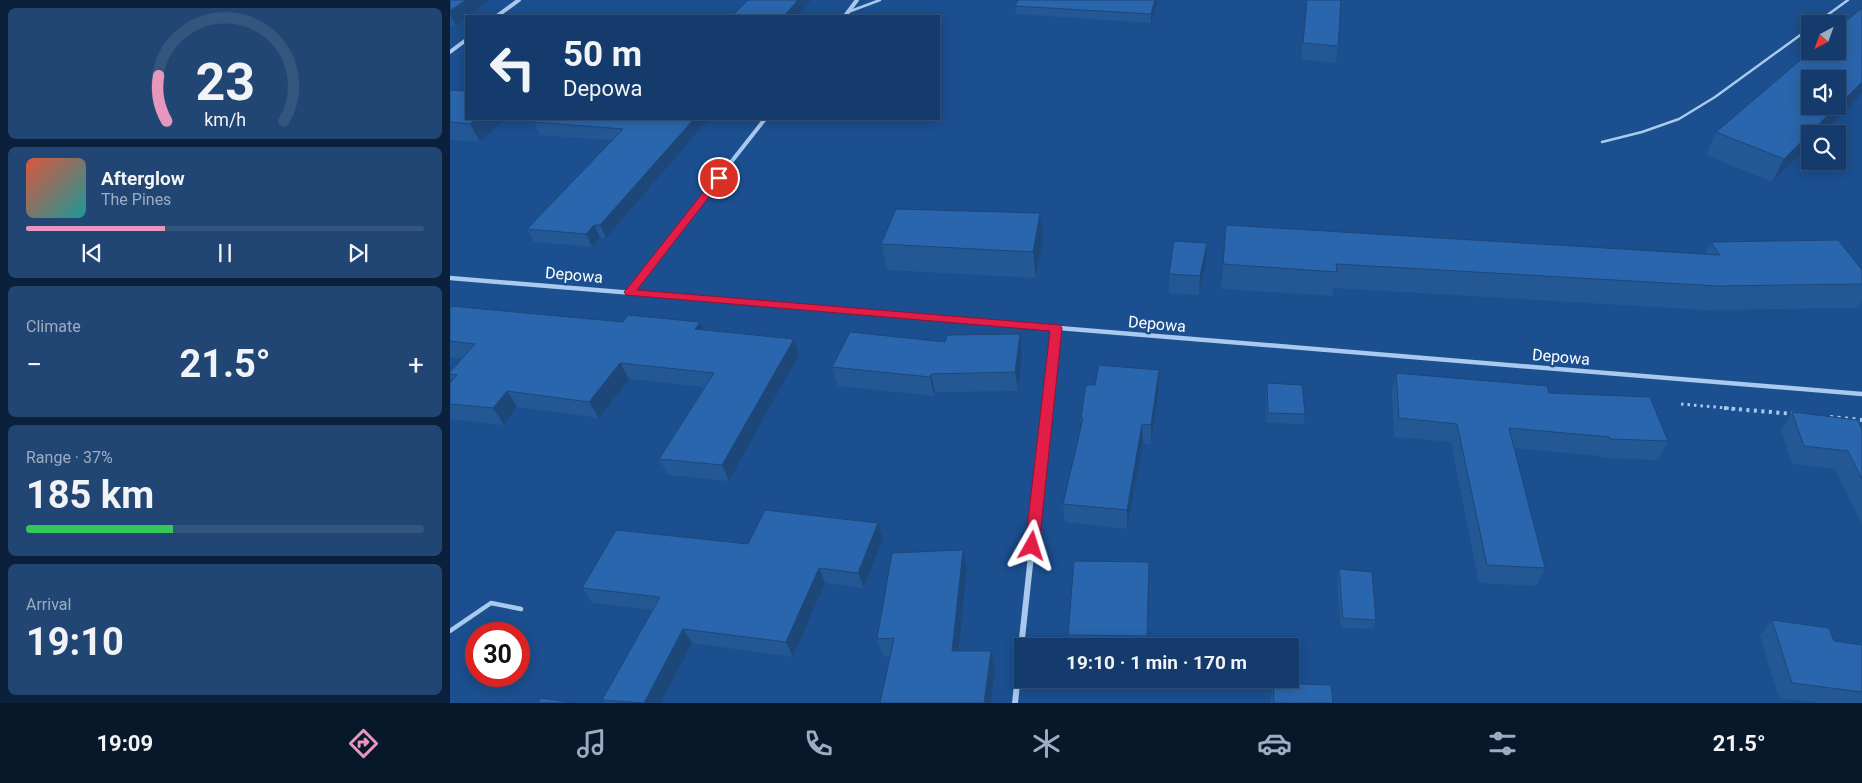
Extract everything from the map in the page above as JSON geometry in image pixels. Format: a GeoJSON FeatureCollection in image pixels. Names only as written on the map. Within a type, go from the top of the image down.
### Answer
{"type":"FeatureCollection","features":[{"type":"Feature","properties":{"kind":"street"},"geometry":{"type":"LineString","coordinates":[[498,15],[519,0]]}},
{"type":"Feature","properties":{"kind":"street"},"geometry":{"type":"LineString","coordinates":[[846,15],[857,0]]}},
{"type":"Feature","properties":{"kind":"street"},"geometry":{"type":"LineString","coordinates":[[450,52],[465,41]]}},
{"type":"Feature","properties":{"kind":"street"},"geometry":{"type":"LineString","coordinates":[[629,292],[764,120]]}},
{"type":"Feature","properties":{"kind":"street","name":"Depowa"},"geometry":{"type":"LineString","coordinates":[[450,278],[1862,394]]}},
{"type":"Feature","properties":{"kind":"street"},"geometry":{"type":"LineString","coordinates":[[1015,703],[1056,328]]}},
{"type":"Feature","properties":{"kind":"lane"},"geometry":{"type":"LineString","coordinates":[[848,12],[880,0]]}},
{"type":"Feature","properties":{"kind":"lane"},"geometry":{"type":"LineString","coordinates":[[1827,15],[1848,0]]}},
{"type":"Feature","properties":{"kind":"lane"},"geometry":{"type":"LineString","coordinates":[[1602,142],[1642,132],[1679,119],[1716,97],[1801,35]]}},
{"type":"Feature","properties":{"kind":"lane"},"geometry":{"type":"LineString","coordinates":[[450,630],[491,603],[521,609]]}},
{"type":"Feature","properties":{"kind":"building"},"geometry":{"type":"Polygon","coordinates":[[[450,0],[466,0],[450,11],[450,0]]]}},
{"type":"Feature","properties":{"kind":"building"},"geometry":{"type":"Polygon","coordinates":[[[748,0],[798,0],[785,15],[733,15],[748,0]]]}},
{"type":"Feature","properties":{"kind":"building"},"geometry":{"type":"Polygon","coordinates":[[[1018,0],[1155,0],[1151,14],[1015,6],[1018,0]]]}},
{"type":"Feature","properties":{"kind":"building"},"geometry":{"type":"Polygon","coordinates":[[[1307,0],[1341,0],[1338,46],[1303,43],[1307,0]]]}},
{"type":"Feature","properties":{"kind":"building"},"geometry":{"type":"Polygon","coordinates":[[[1862,8],[1862,82],[1846,98],[1846,70],[1801,70],[1801,115],[1828,115],[1818,125],[1801,125],[1801,142],[1784,159],[1716,132],[1801,60],[1846,60],[1846,21],[1862,8]]]}},
{"type":"Feature","properties":{"kind":"building"},"geometry":{"type":"Polygon","coordinates":[[[450,90],[465,91],[465,120],[475,120],[470,124],[450,122],[450,90]]]}},
{"type":"Feature","properties":{"kind":"building"},"geometry":{"type":"Polygon","coordinates":[[[536,120],[693,120],[600,225],[594,225],[586,234],[527,229],[623,129],[534,122],[536,120]]]}},
{"type":"Feature","properties":{"kind":"building"},"geometry":{"type":"Polygon","coordinates":[[[896,209],[1040,213],[1033,252],[881,244],[896,209]]]}},
{"type":"Feature","properties":{"kind":"building"},"geometry":{"type":"Polygon","coordinates":[[[1226,225],[1720,255],[1711,242],[1838,240],[1862,270],[1862,284],[1718,286],[1336,264],[1337,272],[1223,264],[1226,225]]]}},
{"type":"Feature","properties":{"kind":"building"},"geometry":{"type":"Polygon","coordinates":[[[1174,241],[1207,243],[1200,276],[1169,274],[1174,241]]]}},
{"type":"Feature","properties":{"kind":"building"},"geometry":{"type":"Polygon","coordinates":[[[450,306],[623,322],[628,315],[700,322],[695,329],[794,339],[722,465],[659,459],[714,373],[620,363],[589,402],[507,391],[493,408],[450,404],[450,383],[457,375],[450,374],[450,372],[475,344],[450,341],[450,306]]]}},
{"type":"Feature","properties":{"kind":"building"},"geometry":{"type":"Polygon","coordinates":[[[850,332],[945,342],[947,335],[1020,334],[1015,372],[931,374],[930,377],[832,367],[850,332]]]}},
{"type":"Feature","properties":{"kind":"building"},"geometry":{"type":"Polygon","coordinates":[[[1099,365],[1159,370],[1151,425],[1142,424],[1127,510],[1063,504],[1083,418],[1081,417],[1086,385],[1095,385],[1099,365]]]}},
{"type":"Feature","properties":{"kind":"building"},"geometry":{"type":"Polygon","coordinates":[[[1396,373],[1547,386],[1549,393],[1650,397],[1668,441],[1610,439],[1609,437],[1509,428],[1545,568],[1487,565],[1457,424],[1399,418],[1396,373]]]}},
{"type":"Feature","properties":{"kind":"building"},"geometry":{"type":"Polygon","coordinates":[[[1267,383],[1302,385],[1305,414],[1268,413],[1267,383]]]}},
{"type":"Feature","properties":{"kind":"building"},"geometry":{"type":"Polygon","coordinates":[[[1792,412],[1858,420],[1862,430],[1862,479],[1848,451],[1804,446],[1792,412]]]}},
{"type":"Feature","properties":{"kind":"building"},"geometry":{"type":"Polygon","coordinates":[[[765,510],[878,523],[858,573],[819,568],[786,642],[683,629],[644,703],[602,700],[660,597],[582,588],[616,530],[748,544],[765,510]]]}},
{"type":"Feature","properties":{"kind":"building"},"geometry":{"type":"Polygon","coordinates":[[[963,550],[952,651],[991,651],[984,703],[880,703],[894,638],[877,639],[892,553],[963,550]]]}},
{"type":"Feature","properties":{"kind":"building"},"geometry":{"type":"Polygon","coordinates":[[[1074,561],[1149,562],[1147,636],[1068,635],[1074,561]]]}},
{"type":"Feature","properties":{"kind":"building"},"geometry":{"type":"Polygon","coordinates":[[[1339,569],[1372,572],[1376,620],[1343,618],[1339,569]]]}},
{"type":"Feature","properties":{"kind":"building"},"geometry":{"type":"Polygon","coordinates":[[[1772,620],[1829,628],[1834,641],[1862,645],[1862,692],[1792,683],[1772,620]]]}},
{"type":"Feature","properties":{"kind":"building"},"geometry":{"type":"Polygon","coordinates":[[[1299,684],[1331,685],[1333,703],[1274,703],[1273,688],[1299,688],[1299,684]]]}},
{"type":"Feature","properties":{"kind":"building"},"geometry":{"type":"Polygon","coordinates":[[[541,698],[574,703],[538,703],[541,698]]]}},
{"type":"Feature","properties":{"kind":"route"},"geometry":{"type":"LineString","coordinates":[[719,178],[629,292],[1056,328],[1032,546]]}}]}
